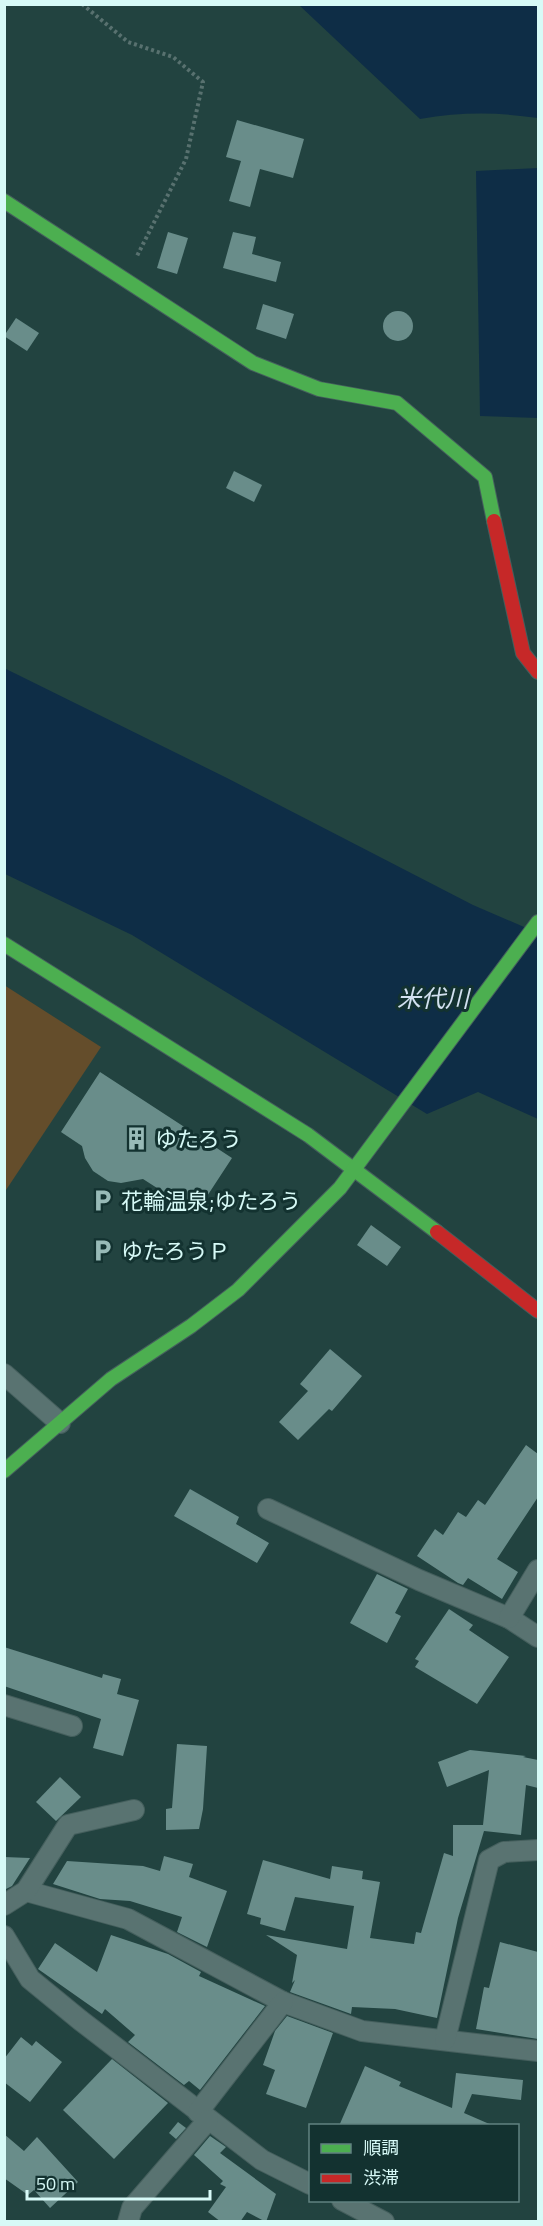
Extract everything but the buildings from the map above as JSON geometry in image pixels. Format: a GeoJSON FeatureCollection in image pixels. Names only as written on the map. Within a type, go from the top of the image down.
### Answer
{"type":"FeatureCollection","features":[{"type":"Feature","properties":{"kind":"street"},"geometry":{"type":"LineString","coordinates":[[4,201],[253,363],[319,389],[397,403],[485,477],[523,653],[538,672]]}},
{"type":"Feature","properties":{"kind":"street"},"geometry":{"type":"LineString","coordinates":[[4,1471],[111,1379],[191,1326],[238,1290],[340,1188],[538,922]]}},
{"type":"Feature","properties":{"kind":"street"},"geometry":{"type":"LineString","coordinates":[[4,944],[308,1135],[354,1167],[538,1311]]}},
{"type":"Feature","properties":{"kind":"street"},"geometry":{"type":"LineString","coordinates":[[4,1374],[60,1423]]}},
{"type":"Feature","properties":{"kind":"street"},"geometry":{"type":"LineString","coordinates":[[268,1509],[419,1580],[509,1618],[538,1636]]}},
{"type":"Feature","properties":{"kind":"street"},"geometry":{"type":"LineString","coordinates":[[509,1618],[538,1570]]}},
{"type":"Feature","properties":{"kind":"street"},"geometry":{"type":"LineString","coordinates":[[4,1705],[72,1726]]}},
{"type":"Feature","properties":{"kind":"street"},"geometry":{"type":"LineString","coordinates":[[4,1905],[26,1891],[68,1825],[134,1810]]}},
{"type":"Feature","properties":{"kind":"street"},"geometry":{"type":"LineString","coordinates":[[445,2040],[489,1860],[504,1852],[538,1850]]}},
{"type":"Feature","properties":{"kind":"street"},"geometry":{"type":"LineString","coordinates":[[26,1891],[128,1919],[283,2002],[362,2031],[538,2051]]}},
{"type":"Feature","properties":{"kind":"street"},"geometry":{"type":"LineString","coordinates":[[4,1936],[30,1979],[262,2160],[309,2184]]}},
{"type":"Feature","properties":{"kind":"street"},"geometry":{"type":"LineString","coordinates":[[128,2222],[132,2208],[203,2116],[283,2002]]}},
{"type":"Feature","properties":{"kind":"street"},"geometry":{"type":"LineString","coordinates":[[346,2202],[384,2222]]}},
{"type":"Feature","properties":{"kind":"path"},"geometry":{"type":"LineString","coordinates":[[82,4],[128,42],[173,57],[203,82],[186,159],[134,263],[131,282]]}},
{"type":"Feature","properties":{"kind":"shaded area"},"geometry":{"type":"Polygon","coordinates":[[[4,985],[101,1047],[6,1190],[4,1188],[4,985]]]}},
{"type":"Feature","properties":{"kind":"water"},"geometry":{"type":"Polygon","coordinates":[[[299,5],[538,5],[538,118],[479,114],[420,119],[299,5]]]}},
{"type":"Feature","properties":{"kind":"water"},"geometry":{"type":"Polygon","coordinates":[[[538,168],[538,418],[480,416],[476,171],[538,168]]]}},
{"type":"Feature","properties":{"kind":"water","name":"米代川"},"geometry":{"type":"Polygon","coordinates":[[[4,668],[227,778],[473,905],[538,933],[538,1119],[478,1092],[427,1114],[132,935],[5,874],[4,668]]]}},
{"type":"Feature","properties":{"kind":"traffic: fast"},"geometry":{"type":"LineString","coordinates":[[4,201],[253,363],[319,389],[397,403],[485,477],[494,521]]}},
{"type":"Feature","properties":{"kind":"traffic: fast"},"geometry":{"type":"LineString","coordinates":[[4,1471],[111,1379],[191,1326],[238,1290],[340,1188],[538,922]]}},
{"type":"Feature","properties":{"kind":"traffic: fast"},"geometry":{"type":"LineString","coordinates":[[4,944],[308,1135],[437,1232]]}},
{"type":"Feature","properties":{"kind":"traffic: jam"},"geometry":{"type":"LineString","coordinates":[[494,521],[523,653],[538,672]]}},
{"type":"Feature","properties":{"kind":"traffic: jam"},"geometry":{"type":"LineString","coordinates":[[437,1232],[538,1311]]}},
{"type":"Feature","properties":{"kind":"place","name":"ゆたろう"},"geometry":{"type":"Point","coordinates":[137,1139]}},
{"type":"Feature","properties":{"kind":"place","name":"花輪温泉;ゆたろう"},"geometry":{"type":"Point","coordinates":[103,1201]}},
{"type":"Feature","properties":{"kind":"place","name":"ゆたろうＰ"},"geometry":{"type":"Point","coordinates":[103,1251]}}]}
